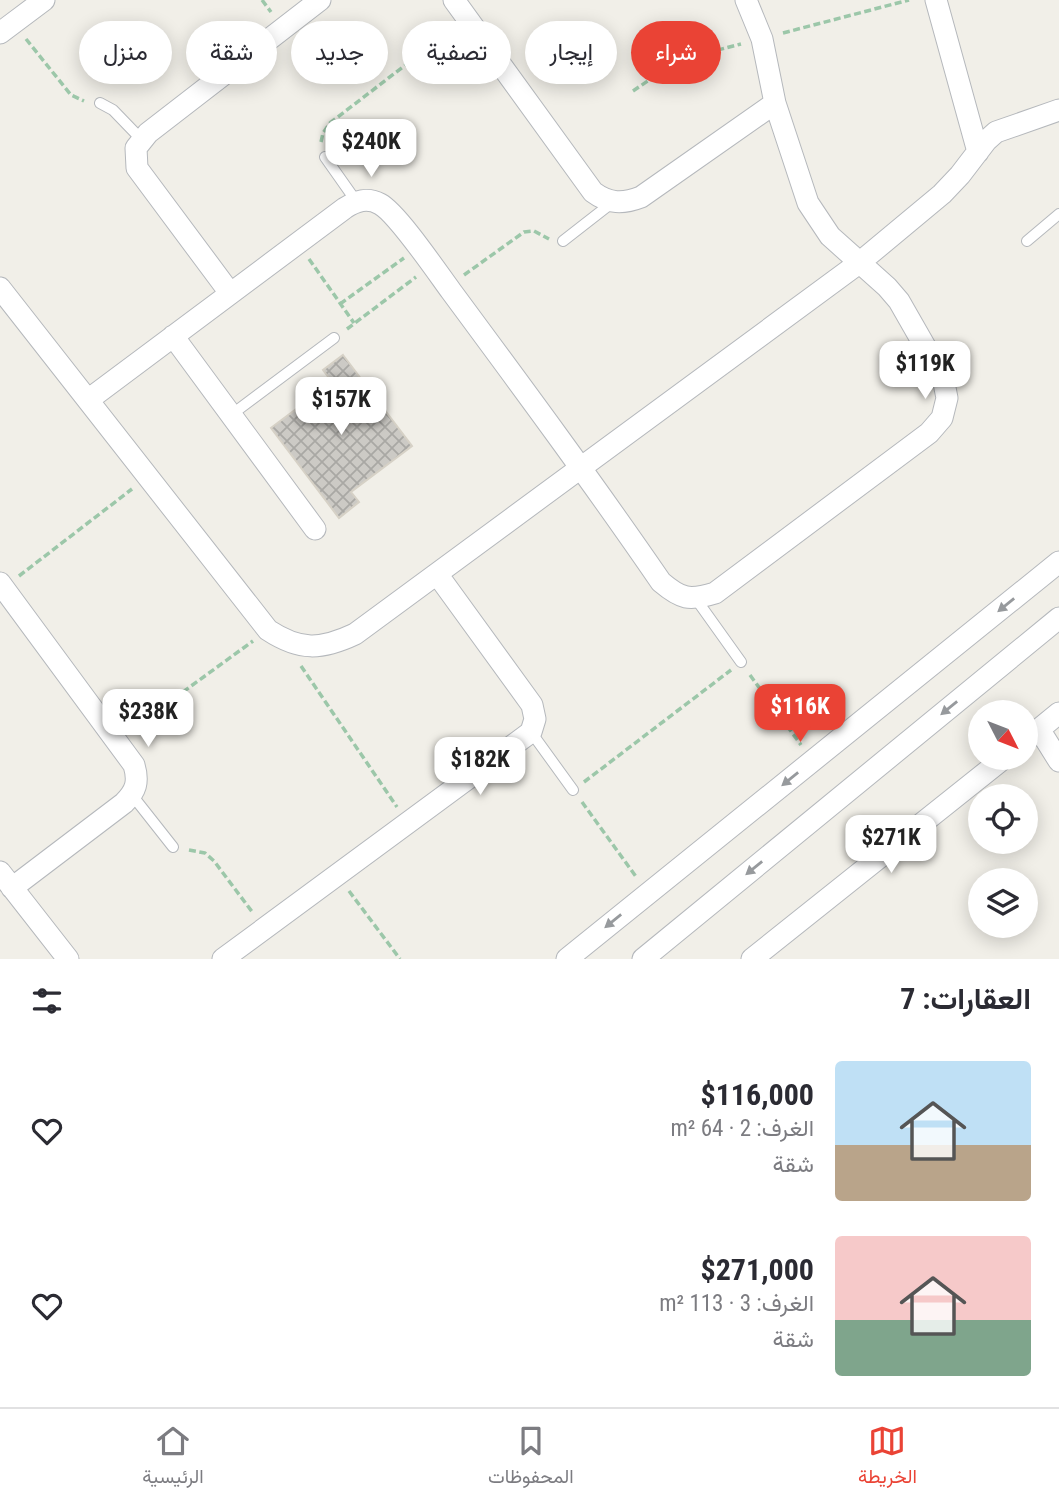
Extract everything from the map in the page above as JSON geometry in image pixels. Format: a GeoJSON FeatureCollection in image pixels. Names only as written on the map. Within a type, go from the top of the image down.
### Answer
{"type":"FeatureCollection","features":[{"type":"Feature","properties":{"kind":"street"},"geometry":{"type":"LineString","coordinates":[[7,28],[44,0]]}},
{"type":"Feature","properties":{"kind":"street"},"geometry":{"type":"LineString","coordinates":[[230,293],[137,168],[136,148],[141,139],[320,0]]}},
{"type":"Feature","properties":{"kind":"street"},"geometry":{"type":"LineString","coordinates":[[454,0],[593,192],[613,202],[627,202],[641,197],[775,103]]}},
{"type":"Feature","properties":{"kind":"street"},"geometry":{"type":"LineString","coordinates":[[88,400],[356,201],[369,200],[381,204],[432,265],[582,467],[661,582],[676,595],[696,599],[715,593],[929,433],[942,418],[947,398],[943,378],[899,301],[830,236],[808,203],[775,103],[762,39],[746,0]]}},
{"type":"Feature","properties":{"kind":"street"},"geometry":{"type":"LineString","coordinates":[[936,0],[978,152]]}},
{"type":"Feature","properties":{"kind":"street"},"geometry":{"type":"LineString","coordinates":[[0,288],[147,477],[276,636],[308,647],[333,644],[355,634],[859,263],[942,194],[996,132],[1059,111]]}},
{"type":"Feature","properties":{"kind":"street"},"geometry":{"type":"LineString","coordinates":[[173,336],[315,529]]}},
{"type":"Feature","properties":{"kind":"street"},"geometry":{"type":"LineString","coordinates":[[566,959],[1059,562]]}},
{"type":"Feature","properties":{"kind":"street"},"geometry":{"type":"LineString","coordinates":[[223,959],[531,732],[535,719],[532,705],[437,574]]}},
{"type":"Feature","properties":{"kind":"street"},"geometry":{"type":"LineString","coordinates":[[2,586],[134,765],[137,785],[132,795],[6,880],[68,959]]}},
{"type":"Feature","properties":{"kind":"street"},"geometry":{"type":"LineString","coordinates":[[643,959],[1059,618]]}},
{"type":"Feature","properties":{"kind":"street"},"geometry":{"type":"LineString","coordinates":[[1038,730],[1059,713]]}},
{"type":"Feature","properties":{"kind":"street"},"geometry":{"type":"LineString","coordinates":[[1038,741],[1059,761]]}},
{"type":"Feature","properties":{"kind":"street"},"geometry":{"type":"LineString","coordinates":[[752,959],[988,770]]}},
{"type":"Feature","properties":{"kind":"lane"},"geometry":{"type":"LineString","coordinates":[[100,103],[113,110],[141,139]]}},
{"type":"Feature","properties":{"kind":"lane"},"geometry":{"type":"LineString","coordinates":[[325,157],[356,201]]}},
{"type":"Feature","properties":{"kind":"lane"},"geometry":{"type":"LineString","coordinates":[[564,241],[613,202]]}},
{"type":"Feature","properties":{"kind":"lane"},"geometry":{"type":"LineString","coordinates":[[1027,241],[1059,214]]}},
{"type":"Feature","properties":{"kind":"lane"},"geometry":{"type":"LineString","coordinates":[[231,415],[334,338]]}},
{"type":"Feature","properties":{"kind":"lane"},"geometry":{"type":"LineString","coordinates":[[696,599],[741,662]]}},
{"type":"Feature","properties":{"kind":"lane"},"geometry":{"type":"LineString","coordinates":[[531,732],[573,790]]}},
{"type":"Feature","properties":{"kind":"lane"},"geometry":{"type":"LineString","coordinates":[[132,795],[173,847]]}},
{"type":"Feature","properties":{"kind":"path"},"geometry":{"type":"LineString","coordinates":[[325,157],[320,146],[330,123],[467,18]]}},
{"type":"Feature","properties":{"kind":"path"},"geometry":{"type":"LineString","coordinates":[[7,28],[71,95],[85,102],[100,103]]}},
{"type":"Feature","properties":{"kind":"path"},"geometry":{"type":"LineString","coordinates":[[448,287],[524,232],[534,231],[552,241],[564,241]]}},
{"type":"Feature","properties":{"kind":"path"},"geometry":{"type":"LineString","coordinates":[[297,243],[354,323]]}},
{"type":"Feature","properties":{"kind":"path"},"geometry":{"type":"LineString","coordinates":[[340,304],[418,248]]}},
{"type":"Feature","properties":{"kind":"path"},"geometry":{"type":"LineString","coordinates":[[334,338],[432,265]]}},
{"type":"Feature","properties":{"kind":"path"},"geometry":{"type":"LineString","coordinates":[[2,586],[147,477]]}},
{"type":"Feature","properties":{"kind":"path"},"geometry":{"type":"LineString","coordinates":[[116,741],[276,636],[408,824]]}},
{"type":"Feature","properties":{"kind":"path"},"geometry":{"type":"LineString","coordinates":[[648,894],[573,790],[741,662],[813,761]]}},
{"type":"Feature","properties":{"kind":"path"},"geometry":{"type":"LineString","coordinates":[[173,847],[205,853],[214,860],[264,929]]}},
{"type":"Feature","properties":{"kind":"path"},"geometry":{"type":"LineString","coordinates":[[337,875],[400,959]]}},
{"type":"Feature","properties":{"kind":"building"},"geometry":{"type":"Polygon","coordinates":[[[343,355],[412,446],[351,492],[359,502],[339,518],[271,428],[332,382],[323,370],[343,355]]]}}]}
